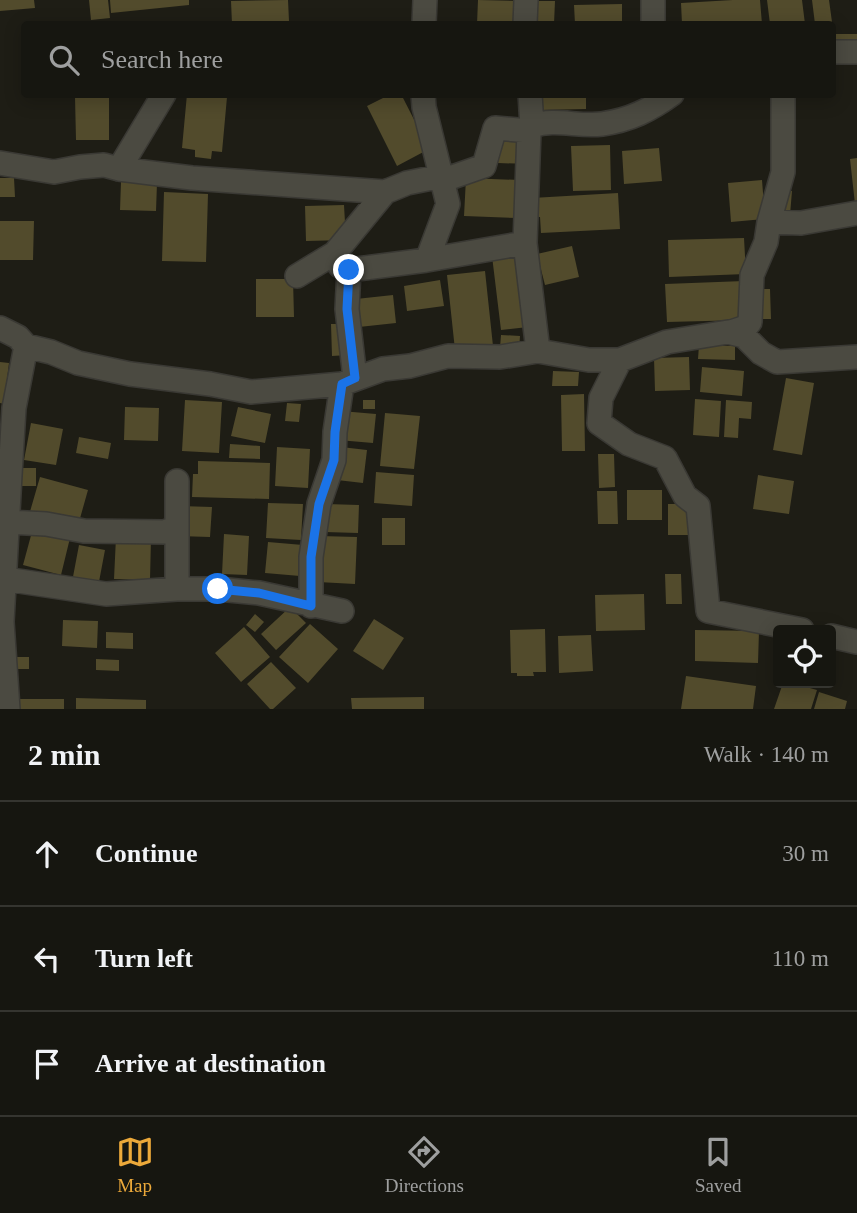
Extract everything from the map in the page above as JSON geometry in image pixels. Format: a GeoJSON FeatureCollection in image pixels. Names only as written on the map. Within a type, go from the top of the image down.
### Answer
{"type":"FeatureCollection","features":[{"type":"Feature","properties":{"kind":"street"},"geometry":{"type":"LineString","coordinates":[[424,21],[425,0]]}},
{"type":"Feature","properties":{"kind":"street"},"geometry":{"type":"LineString","coordinates":[[524,21],[526,0]]}},
{"type":"Feature","properties":{"kind":"street"},"geometry":{"type":"LineString","coordinates":[[653,0],[653,21]]}},
{"type":"Feature","properties":{"kind":"street"},"geometry":{"type":"LineString","coordinates":[[836,52],[857,52]]}},
{"type":"Feature","properties":{"kind":"street"},"geometry":{"type":"LineString","coordinates":[[119,169],[162,98]]}},
{"type":"Feature","properties":{"kind":"street"},"geometry":{"type":"LineString","coordinates":[[424,98],[448,204],[427,260]]}},
{"type":"Feature","properties":{"kind":"street"},"geometry":{"type":"LineString","coordinates":[[530,98],[525,243],[538,351]]}},
{"type":"Feature","properties":{"kind":"street"},"geometry":{"type":"LineString","coordinates":[[1,326],[26,346],[78,363],[130,374],[251,392],[348,381],[383,369],[410,366],[448,356],[500,357],[538,351],[589,360],[620,360],[667,342],[731,332],[746,327],[750,322],[752,275],[766,242],[783,172],[783,98]]}},
{"type":"Feature","properties":{"kind":"street"},"geometry":{"type":"LineString","coordinates":[[0,163],[54,172],[104,165],[192,178],[385,192],[407,183],[432,178],[441,181],[484,166],[495,128],[531,128],[545,121],[601,124],[647,104]]}},
{"type":"Feature","properties":{"kind":"street"},"geometry":{"type":"LineString","coordinates":[[311,606],[311,557],[319,504],[334,460],[335,432],[348,381],[347,309],[342,261],[385,192]]}},
{"type":"Feature","properties":{"kind":"street"},"geometry":{"type":"LineString","coordinates":[[769,222],[801,223],[857,213]]}},
{"type":"Feature","properties":{"kind":"street"},"geometry":{"type":"LineString","coordinates":[[297,276],[342,261],[427,260],[525,243]]}},
{"type":"Feature","properties":{"kind":"street"},"geometry":{"type":"LineString","coordinates":[[731,332],[744,336],[761,354],[777,362],[857,357]]}},
{"type":"Feature","properties":{"kind":"street"},"geometry":{"type":"LineString","coordinates":[[8,709],[2,622],[8,522],[5,473],[13,408],[26,346]]}},
{"type":"Feature","properties":{"kind":"street"},"geometry":{"type":"LineString","coordinates":[[620,360],[601,398],[599,423],[629,444],[665,458],[685,496],[698,506],[708,611],[777,625]]}},
{"type":"Feature","properties":{"kind":"street"},"geometry":{"type":"LineString","coordinates":[[177,481],[177,589]]}},
{"type":"Feature","properties":{"kind":"street"},"geometry":{"type":"LineString","coordinates":[[8,522],[46,524],[84,531],[165,532],[176,527]]}},
{"type":"Feature","properties":{"kind":"street"},"geometry":{"type":"LineString","coordinates":[[5,579],[106,594],[218,589],[259,593],[342,611]]}},
{"type":"Feature","properties":{"kind":"street"},"geometry":{"type":"LineString","coordinates":[[836,637],[857,642]]}},
{"type":"Feature","properties":{"kind":"building"},"geometry":{"type":"Polygon","coordinates":[[[0,0],[34,0],[35,8],[0,11],[0,0]]]}},
{"type":"Feature","properties":{"kind":"building"},"geometry":{"type":"Polygon","coordinates":[[[89,0],[108,0],[110,18],[91,20],[89,0]]]}},
{"type":"Feature","properties":{"kind":"building"},"geometry":{"type":"Polygon","coordinates":[[[110,0],[189,0],[189,5],[111,13],[110,0]]]}},
{"type":"Feature","properties":{"kind":"building"},"geometry":{"type":"Polygon","coordinates":[[[288,0],[289,21],[232,21],[231,1],[288,0]]]}},
{"type":"Feature","properties":{"kind":"building"},"geometry":{"type":"Polygon","coordinates":[[[478,0],[521,1],[520,21],[477,21],[478,0]]]}},
{"type":"Feature","properties":{"kind":"building"},"geometry":{"type":"Polygon","coordinates":[[[760,0],[762,21],[682,21],[681,3],[760,0]]]}},
{"type":"Feature","properties":{"kind":"building"},"geometry":{"type":"Polygon","coordinates":[[[767,0],[802,0],[805,21],[770,21],[767,0]]]}},
{"type":"Feature","properties":{"kind":"building"},"geometry":{"type":"Polygon","coordinates":[[[812,0],[829,0],[832,21],[815,21],[812,0]]]}},
{"type":"Feature","properties":{"kind":"building"},"geometry":{"type":"Polygon","coordinates":[[[529,1],[555,1],[554,21],[529,21],[529,1]]]}},
{"type":"Feature","properties":{"kind":"building"},"geometry":{"type":"Polygon","coordinates":[[[622,4],[622,21],[575,21],[574,5],[622,4]]]}},
{"type":"Feature","properties":{"kind":"building"},"geometry":{"type":"Polygon","coordinates":[[[836,34],[857,34],[857,50],[836,49],[836,34]]]}},
{"type":"Feature","properties":{"kind":"building"},"geometry":{"type":"Polygon","coordinates":[[[75,98],[109,98],[109,140],[76,140],[75,98]]]}},
{"type":"Feature","properties":{"kind":"building"},"geometry":{"type":"Polygon","coordinates":[[[187,98],[227,98],[222,152],[212,151],[211,159],[195,157],[195,150],[182,148],[187,98]]]}},
{"type":"Feature","properties":{"kind":"building"},"geometry":{"type":"Polygon","coordinates":[[[383,98],[403,98],[429,149],[397,166],[367,106],[383,98]]]}},
{"type":"Feature","properties":{"kind":"building"},"geometry":{"type":"Polygon","coordinates":[[[541,98],[586,98],[586,109],[541,110],[541,98]]]}},
{"type":"Feature","properties":{"kind":"building"},"geometry":{"type":"Polygon","coordinates":[[[499,133],[529,134],[529,164],[498,163],[499,133]]]}},
{"type":"Feature","properties":{"kind":"building"},"geometry":{"type":"Polygon","coordinates":[[[610,145],[611,190],[573,191],[571,146],[610,145]]]}},
{"type":"Feature","properties":{"kind":"building"},"geometry":{"type":"Polygon","coordinates":[[[659,148],[662,181],[624,184],[622,151],[659,148]]]}},
{"type":"Feature","properties":{"kind":"building"},"geometry":{"type":"Polygon","coordinates":[[[857,158],[857,204],[855,204],[850,159],[857,158]]]}},
{"type":"Feature","properties":{"kind":"building"},"geometry":{"type":"Polygon","coordinates":[[[0,178],[14,178],[15,197],[0,197],[0,178]]]}},
{"type":"Feature","properties":{"kind":"building"},"geometry":{"type":"Polygon","coordinates":[[[466,178],[520,180],[518,218],[464,216],[466,178]]]}},
{"type":"Feature","properties":{"kind":"building"},"geometry":{"type":"Polygon","coordinates":[[[762,180],[765,219],[731,222],[728,183],[762,180]]]}},
{"type":"Feature","properties":{"kind":"building"},"geometry":{"type":"Polygon","coordinates":[[[121,182],[157,183],[156,211],[120,210],[121,182]]]}},
{"type":"Feature","properties":{"kind":"building"},"geometry":{"type":"Polygon","coordinates":[[[780,190],[792,191],[790,215],[777,214],[780,190]]]}},
{"type":"Feature","properties":{"kind":"building"},"geometry":{"type":"Polygon","coordinates":[[[164,192],[208,194],[206,262],[162,261],[164,192]]]}},
{"type":"Feature","properties":{"kind":"building"},"geometry":{"type":"Polygon","coordinates":[[[618,193],[620,229],[541,233],[540,217],[534,217],[532,198],[618,193]]]}},
{"type":"Feature","properties":{"kind":"building"},"geometry":{"type":"Polygon","coordinates":[[[344,205],[346,240],[306,241],[305,206],[344,205]]]}},
{"type":"Feature","properties":{"kind":"building"},"geometry":{"type":"Polygon","coordinates":[[[0,221],[34,221],[33,260],[0,260],[0,221]]]}},
{"type":"Feature","properties":{"kind":"building"},"geometry":{"type":"Polygon","coordinates":[[[744,238],[746,274],[669,277],[668,240],[744,238]]]}},
{"type":"Feature","properties":{"kind":"building"},"geometry":{"type":"Polygon","coordinates":[[[572,246],[579,277],[545,285],[537,254],[572,246]]]}},
{"type":"Feature","properties":{"kind":"building"},"geometry":{"type":"Polygon","coordinates":[[[529,251],[537,326],[501,330],[492,256],[529,251]]]}},
{"type":"Feature","properties":{"kind":"building"},"geometry":{"type":"Polygon","coordinates":[[[485,271],[493,346],[455,350],[447,275],[485,271]]]}},
{"type":"Feature","properties":{"kind":"building"},"geometry":{"type":"Polygon","coordinates":[[[256,279],[293,279],[294,317],[256,317],[256,279]]]}},
{"type":"Feature","properties":{"kind":"building"},"geometry":{"type":"Polygon","coordinates":[[[440,280],[444,306],[407,311],[404,286],[440,280]]]}},
{"type":"Feature","properties":{"kind":"building"},"geometry":{"type":"Polygon","coordinates":[[[744,281],[745,320],[667,322],[665,284],[744,281]]]}},
{"type":"Feature","properties":{"kind":"building"},"geometry":{"type":"Polygon","coordinates":[[[752,289],[770,289],[771,319],[752,319],[752,289]]]}},
{"type":"Feature","properties":{"kind":"building"},"geometry":{"type":"Polygon","coordinates":[[[393,295],[396,323],[359,327],[356,299],[393,295]]]}},
{"type":"Feature","properties":{"kind":"building"},"geometry":{"type":"Polygon","coordinates":[[[331,324],[346,324],[348,355],[332,356],[331,324]]]}},
{"type":"Feature","properties":{"kind":"building"},"geometry":{"type":"Polygon","coordinates":[[[501,335],[520,336],[519,350],[500,348],[501,335]]]}},
{"type":"Feature","properties":{"kind":"building"},"geometry":{"type":"Polygon","coordinates":[[[699,345],[735,346],[735,360],[698,359],[699,345]]]}},
{"type":"Feature","properties":{"kind":"building"},"geometry":{"type":"Polygon","coordinates":[[[689,357],[690,390],[655,391],[654,358],[689,357]]]}},
{"type":"Feature","properties":{"kind":"building"},"geometry":{"type":"Polygon","coordinates":[[[0,362],[9,363],[4,404],[0,403],[0,362]]]}},
{"type":"Feature","properties":{"kind":"building"},"geometry":{"type":"Polygon","coordinates":[[[702,367],[744,371],[742,396],[700,392],[702,367]]]}},
{"type":"Feature","properties":{"kind":"building"},"geometry":{"type":"Polygon","coordinates":[[[553,371],[579,372],[578,386],[552,386],[553,371]]]}},
{"type":"Feature","properties":{"kind":"building"},"geometry":{"type":"Polygon","coordinates":[[[786,378],[814,383],[802,455],[773,450],[786,378]]]}},
{"type":"Feature","properties":{"kind":"building"},"geometry":{"type":"Polygon","coordinates":[[[584,394],[585,451],[562,451],[561,395],[584,394]]]}},
{"type":"Feature","properties":{"kind":"building"},"geometry":{"type":"Polygon","coordinates":[[[695,399],[721,401],[719,437],[693,435],[695,399]]]}},
{"type":"Feature","properties":{"kind":"building"},"geometry":{"type":"Polygon","coordinates":[[[185,400],[222,402],[219,453],[182,451],[185,400]]]}},
{"type":"Feature","properties":{"kind":"building"},"geometry":{"type":"Polygon","coordinates":[[[363,400],[375,400],[375,409],[363,409],[363,400]]]}},
{"type":"Feature","properties":{"kind":"building"},"geometry":{"type":"Polygon","coordinates":[[[726,400],[752,402],[751,419],[739,418],[738,438],[724,437],[726,400]]]}},
{"type":"Feature","properties":{"kind":"building"},"geometry":{"type":"Polygon","coordinates":[[[287,403],[301,404],[299,422],[285,421],[287,403]]]}},
{"type":"Feature","properties":{"kind":"building"},"geometry":{"type":"Polygon","coordinates":[[[125,407],[159,408],[158,441],[124,440],[125,407]]]}},
{"type":"Feature","properties":{"kind":"building"},"geometry":{"type":"Polygon","coordinates":[[[238,407],[271,414],[265,443],[231,436],[238,407]]]}},
{"type":"Feature","properties":{"kind":"building"},"geometry":{"type":"Polygon","coordinates":[[[341,411],[376,414],[373,443],[338,440],[341,411]]]}},
{"type":"Feature","properties":{"kind":"building"},"geometry":{"type":"Polygon","coordinates":[[[385,413],[420,416],[414,469],[380,466],[385,413]]]}},
{"type":"Feature","properties":{"kind":"building"},"geometry":{"type":"Polygon","coordinates":[[[31,423],[63,429],[56,465],[24,460],[31,423]]]}},
{"type":"Feature","properties":{"kind":"building"},"geometry":{"type":"Polygon","coordinates":[[[79,437],[111,443],[108,459],[76,453],[79,437]]]}},
{"type":"Feature","properties":{"kind":"building"},"geometry":{"type":"Polygon","coordinates":[[[230,444],[260,446],[260,459],[229,458],[230,444]]]}},
{"type":"Feature","properties":{"kind":"building"},"geometry":{"type":"Polygon","coordinates":[[[277,447],[310,449],[308,488],[275,486],[277,447]]]}},
{"type":"Feature","properties":{"kind":"building"},"geometry":{"type":"Polygon","coordinates":[[[341,447],[367,450],[363,483],[337,480],[341,447]]]}},
{"type":"Feature","properties":{"kind":"building"},"geometry":{"type":"Polygon","coordinates":[[[598,454],[614,454],[615,487],[599,488],[598,454]]]}},
{"type":"Feature","properties":{"kind":"building"},"geometry":{"type":"Polygon","coordinates":[[[198,461],[270,463],[269,499],[192,497],[193,474],[198,474],[198,461]]]}},
{"type":"Feature","properties":{"kind":"building"},"geometry":{"type":"Polygon","coordinates":[[[17,468],[36,468],[36,486],[17,486],[17,468]]]}},
{"type":"Feature","properties":{"kind":"building"},"geometry":{"type":"Polygon","coordinates":[[[376,472],[414,475],[412,506],[374,503],[376,472]]]}},
{"type":"Feature","properties":{"kind":"building"},"geometry":{"type":"Polygon","coordinates":[[[758,475],[794,481],[789,514],[753,509],[758,475]]]}},
{"type":"Feature","properties":{"kind":"building"},"geometry":{"type":"Polygon","coordinates":[[[40,477],[88,490],[77,529],[29,515],[40,477]]]}},
{"type":"Feature","properties":{"kind":"building"},"geometry":{"type":"Polygon","coordinates":[[[627,490],[662,490],[662,520],[627,520],[627,490]]]}},
{"type":"Feature","properties":{"kind":"building"},"geometry":{"type":"Polygon","coordinates":[[[597,491],[617,491],[618,524],[598,524],[597,491]]]}},
{"type":"Feature","properties":{"kind":"building"},"geometry":{"type":"Polygon","coordinates":[[[268,503],[303,504],[301,540],[266,538],[268,503]]]}},
{"type":"Feature","properties":{"kind":"building"},"geometry":{"type":"Polygon","coordinates":[[[326,504],[359,505],[358,533],[325,532],[326,504]]]}},
{"type":"Feature","properties":{"kind":"building"},"geometry":{"type":"Polygon","coordinates":[[[668,504],[695,504],[695,535],[668,535],[668,504]]]}},
{"type":"Feature","properties":{"kind":"building"},"geometry":{"type":"Polygon","coordinates":[[[180,506],[212,507],[210,537],[178,536],[180,506]]]}},
{"type":"Feature","properties":{"kind":"building"},"geometry":{"type":"Polygon","coordinates":[[[382,518],[405,518],[405,545],[382,545],[382,518]]]}},
{"type":"Feature","properties":{"kind":"building"},"geometry":{"type":"Polygon","coordinates":[[[33,528],[70,538],[61,575],[23,565],[33,528]]]}},
{"type":"Feature","properties":{"kind":"building"},"geometry":{"type":"Polygon","coordinates":[[[224,534],[249,536],[247,575],[222,574],[224,534]]]}},
{"type":"Feature","properties":{"kind":"building"},"geometry":{"type":"Polygon","coordinates":[[[320,536],[357,537],[355,584],[318,582],[320,536]]]}},
{"type":"Feature","properties":{"kind":"building"},"geometry":{"type":"Polygon","coordinates":[[[116,537],[151,538],[150,580],[114,579],[116,537]]]}},
{"type":"Feature","properties":{"kind":"building"},"geometry":{"type":"Polygon","coordinates":[[[268,542],[303,545],[300,576],[265,573],[268,542]]]}},
{"type":"Feature","properties":{"kind":"building"},"geometry":{"type":"Polygon","coordinates":[[[79,545],[105,550],[98,587],[72,582],[79,545]]]}},
{"type":"Feature","properties":{"kind":"building"},"geometry":{"type":"Polygon","coordinates":[[[665,574],[681,574],[682,604],[666,604],[665,574]]]}},
{"type":"Feature","properties":{"kind":"building"},"geometry":{"type":"Polygon","coordinates":[[[644,594],[645,630],[596,631],[595,595],[644,594]]]}},
{"type":"Feature","properties":{"kind":"building"},"geometry":{"type":"Polygon","coordinates":[[[290,607],[306,623],[276,650],[261,634],[290,607]]]}},
{"type":"Feature","properties":{"kind":"building"},"geometry":{"type":"Polygon","coordinates":[[[255,614],[264,622],[255,632],[246,625],[255,614]]]}},
{"type":"Feature","properties":{"kind":"building"},"geometry":{"type":"Polygon","coordinates":[[[374,619],[404,638],[383,670],[353,651],[374,619]]]}},
{"type":"Feature","properties":{"kind":"building"},"geometry":{"type":"Polygon","coordinates":[[[63,620],[98,621],[97,648],[62,646],[63,620]]]}},
{"type":"Feature","properties":{"kind":"building"},"geometry":{"type":"Polygon","coordinates":[[[310,624],[338,649],[308,683],[279,657],[310,624]]]}},
{"type":"Feature","properties":{"kind":"building"},"geometry":{"type":"Polygon","coordinates":[[[244,627],[270,657],[241,682],[215,653],[244,627]]]}},
{"type":"Feature","properties":{"kind":"building"},"geometry":{"type":"Polygon","coordinates":[[[545,629],[546,672],[533,672],[534,676],[517,676],[517,673],[511,673],[510,630],[545,629]]]}},
{"type":"Feature","properties":{"kind":"building"},"geometry":{"type":"Polygon","coordinates":[[[695,630],[759,631],[758,663],[695,661],[695,630]]]}},
{"type":"Feature","properties":{"kind":"building"},"geometry":{"type":"Polygon","coordinates":[[[106,632],[133,633],[133,649],[106,648],[106,632]]]}},
{"type":"Feature","properties":{"kind":"building"},"geometry":{"type":"Polygon","coordinates":[[[591,635],[593,671],[559,673],[558,636],[591,635]]]}},
{"type":"Feature","properties":{"kind":"building"},"geometry":{"type":"Polygon","coordinates":[[[15,657],[29,657],[29,669],[15,669],[15,657]]]}},
{"type":"Feature","properties":{"kind":"building"},"geometry":{"type":"Polygon","coordinates":[[[96,659],[119,660],[119,671],[96,670],[96,659]]]}},
{"type":"Feature","properties":{"kind":"building"},"geometry":{"type":"Polygon","coordinates":[[[271,662],[296,688],[273,709],[247,684],[271,662]]]}},
{"type":"Feature","properties":{"kind":"building"},"geometry":{"type":"Polygon","coordinates":[[[686,676],[756,686],[753,709],[681,709],[686,676]]]}},
{"type":"Feature","properties":{"kind":"building"},"geometry":{"type":"Polygon","coordinates":[[[781,688],[817,690],[811,709],[774,709],[781,688]]]}},
{"type":"Feature","properties":{"kind":"building"},"geometry":{"type":"Polygon","coordinates":[[[819,692],[847,701],[845,709],[814,709],[819,692]]]}},
{"type":"Feature","properties":{"kind":"building"},"geometry":{"type":"Polygon","coordinates":[[[424,697],[424,709],[352,709],[351,698],[424,697]]]}},
{"type":"Feature","properties":{"kind":"building"},"geometry":{"type":"Polygon","coordinates":[[[76,698],[146,700],[146,709],[76,709],[76,698]]]}},
{"type":"Feature","properties":{"kind":"building"},"geometry":{"type":"Polygon","coordinates":[[[19,699],[64,699],[64,709],[19,709],[19,699]]]}},
{"type":"Feature","properties":{"kind":"route"},"geometry":{"type":"LineString","coordinates":[[218,589],[259,593],[311,606],[311,557],[319,504],[334,460],[342,384],[355,378],[347,309],[349,270]]}}]}
